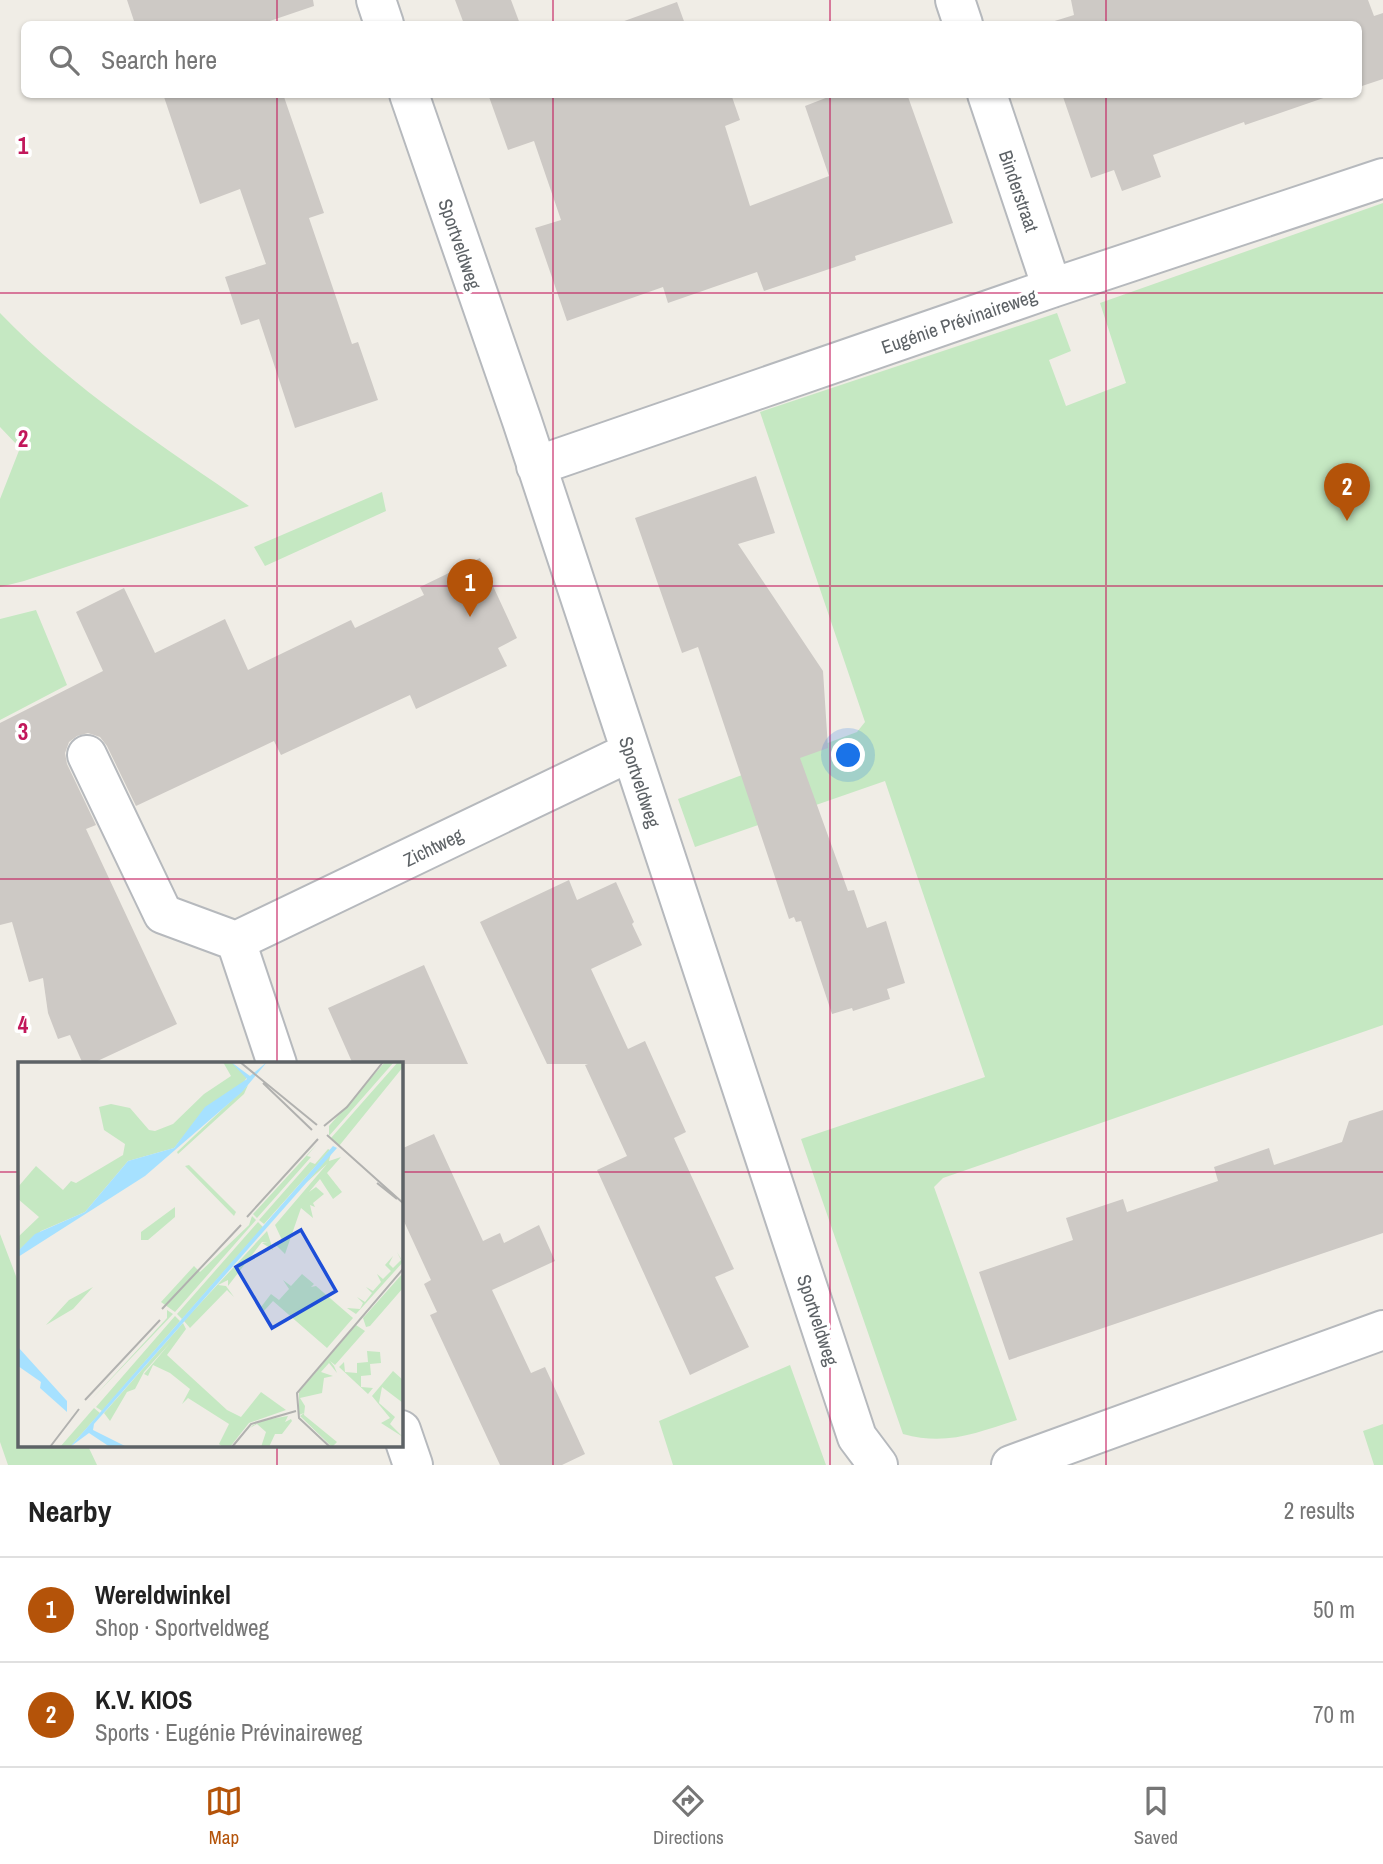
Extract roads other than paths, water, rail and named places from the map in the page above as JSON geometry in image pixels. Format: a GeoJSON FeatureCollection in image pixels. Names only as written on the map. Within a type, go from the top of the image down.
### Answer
{"type":"FeatureCollection","features":[{"type":"Feature","properties":{"kind":"street"},"geometry":{"type":"LineString","coordinates":[[376,0],[383,21]]}},
{"type":"Feature","properties":{"kind":"street"},"geometry":{"type":"LineString","coordinates":[[955,0],[962,21]]}},
{"type":"Feature","properties":{"kind":"street","name":"Sportveldweg"},"geometry":{"type":"LineString","coordinates":[[410,98],[536,466],[857,1437],[878,1465]]}},
{"type":"Feature","properties":{"kind":"street","name":"Binderstraat"},"geometry":{"type":"LineString","coordinates":[[988,98],[1052,288]]}},
{"type":"Feature","properties":{"kind":"street","name":"Eugénie Prévinaireweg"},"geometry":{"type":"LineString","coordinates":[[536,466],[1052,288],[1383,178]]}},
{"type":"Feature","properties":{"kind":"street","name":"Zichtweg"},"geometry":{"type":"LineString","coordinates":[[236,941],[629,752]]}},
{"type":"Feature","properties":{"kind":"street"},"geometry":{"type":"LineString","coordinates":[[88,755],[163,914],[236,941],[276,1062]]}},
{"type":"Feature","properties":{"kind":"street"},"geometry":{"type":"LineString","coordinates":[[1011,1465],[1383,1330]]}},
{"type":"Feature","properties":{"kind":"street"},"geometry":{"type":"LineString","coordinates":[[402,1433],[413,1465]]}},
{"type":"Feature","properties":{"kind":"place","name":"K.V. KIOS"},"geometry":{"type":"Point","coordinates":[1347,521]}},
{"type":"Feature","properties":{"kind":"place","name":"Wereldwinkel"},"geometry":{"type":"Point","coordinates":[470,617]}}]}
